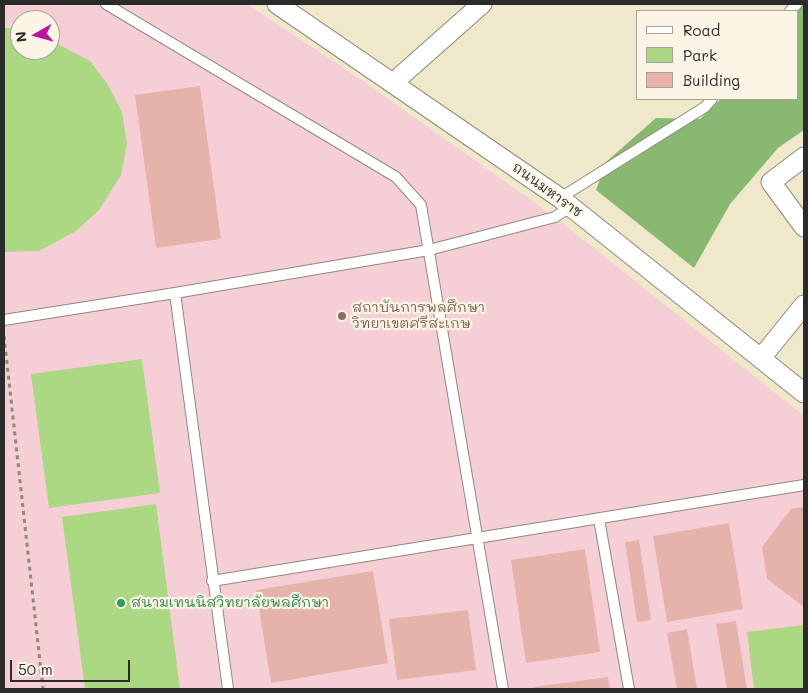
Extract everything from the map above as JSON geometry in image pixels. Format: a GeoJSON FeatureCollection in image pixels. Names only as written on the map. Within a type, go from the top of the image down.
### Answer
{"type":"FeatureCollection","features":[{"type":"Feature","properties":{"kind":"street","name":"ถนนมหาราช"},"geometry":{"type":"LineString","coordinates":[[277,4],[394,82],[565,202],[804,393]]}},
{"type":"Feature","properties":{"kind":"street"},"geometry":{"type":"LineString","coordinates":[[394,82],[482,4]]}},
{"type":"Feature","properties":{"kind":"street"},"geometry":{"type":"LineString","coordinates":[[804,157],[771,182],[804,228]]}},
{"type":"Feature","properties":{"kind":"street"},"geometry":{"type":"LineString","coordinates":[[761,358],[804,305]]}},
{"type":"Feature","properties":{"kind":"lane"},"geometry":{"type":"LineString","coordinates":[[106,4],[396,177],[421,205],[504,689]]}},
{"type":"Feature","properties":{"kind":"lane"},"geometry":{"type":"LineString","coordinates":[[4,320],[429,250],[555,217],[565,202],[705,107],[711,100]]}},
{"type":"Feature","properties":{"kind":"lane"},"geometry":{"type":"LineString","coordinates":[[175,293],[212,581],[228,689]]}},
{"type":"Feature","properties":{"kind":"lane"},"geometry":{"type":"LineString","coordinates":[[212,581],[804,485]]}},
{"type":"Feature","properties":{"kind":"lane"},"geometry":{"type":"LineString","coordinates":[[599,518],[629,689]]}},
{"type":"Feature","properties":{"kind":"path"},"geometry":{"type":"LineString","coordinates":[[4,336],[43,689]]}},
{"type":"Feature","properties":{"kind":"shaded area","name":"สถาบันการพลศึกษา วิทยาเขตศรีสะเกษ"},"geometry":{"type":"Polygon","coordinates":[[[4,4],[247,4],[363,81],[555,217],[804,416],[804,689],[4,689],[4,4]]]}},
{"type":"Feature","properties":{"kind":"green space"},"geometry":{"type":"Polygon","coordinates":[[[803,4],[804,130],[778,148],[730,204],[694,268],[596,190],[606,162],[656,118],[700,119],[720,100],[798,100],[798,11],[803,4]]]}},
{"type":"Feature","properties":{"kind":"green space"},"geometry":{"type":"Polygon","coordinates":[[[4,28],[10,28],[10,60],[60,60],[60,45],[90,61],[108,85],[122,112],[127,144],[121,175],[99,210],[76,231],[39,251],[4,252],[4,28]]]}},
{"type":"Feature","properties":{"kind":"green space"},"geometry":{"type":"Polygon","coordinates":[[[142,359],[160,493],[49,508],[31,374],[142,359]]]}},
{"type":"Feature","properties":{"kind":"green space","name":"สนามเทนนิสวิทยาลัยพลศึกษา"},"geometry":{"type":"Polygon","coordinates":[[[156,504],[180,689],[85,689],[62,517],[156,504]]]}},
{"type":"Feature","properties":{"kind":"green space"},"geometry":{"type":"Polygon","coordinates":[[[804,625],[804,689],[754,689],[747,632],[804,625]]]}},
{"type":"Feature","properties":{"kind":"building"},"geometry":{"type":"Polygon","coordinates":[[[200,86],[221,239],[156,248],[135,95],[200,86]]]}},
{"type":"Feature","properties":{"kind":"building"},"geometry":{"type":"Polygon","coordinates":[[[804,507],[804,607],[767,579],[762,547],[791,509],[804,507]]]}},
{"type":"Feature","properties":{"kind":"building"},"geometry":{"type":"Polygon","coordinates":[[[729,523],[743,609],[667,622],[653,536],[729,523]]]}},
{"type":"Feature","properties":{"kind":"building"},"geometry":{"type":"Polygon","coordinates":[[[639,540],[651,620],[637,622],[625,542],[639,540]]]}},
{"type":"Feature","properties":{"kind":"building"},"geometry":{"type":"Polygon","coordinates":[[[585,549],[600,652],[526,663],[511,560],[585,549]]]}},
{"type":"Feature","properties":{"kind":"building"},"geometry":{"type":"Polygon","coordinates":[[[373,571],[388,663],[271,683],[256,590],[373,571]]]}},
{"type":"Feature","properties":{"kind":"building"},"geometry":{"type":"Polygon","coordinates":[[[468,610],[476,670],[397,680],[389,619],[468,610]]]}},
{"type":"Feature","properties":{"kind":"building"},"geometry":{"type":"Polygon","coordinates":[[[736,621],[747,689],[727,689],[716,624],[736,621]]]}},
{"type":"Feature","properties":{"kind":"building"},"geometry":{"type":"Polygon","coordinates":[[[687,629],[697,689],[677,689],[667,633],[687,629]]]}},
{"type":"Feature","properties":{"kind":"building"},"geometry":{"type":"Polygon","coordinates":[[[608,677],[610,689],[533,689],[533,687],[608,677]]]}},
{"type":"Feature","properties":{"kind":"place","name":"สถาบันการพลศึกษา วิทยาเขตศรีสะเกษ"},"geometry":{"type":"Point","coordinates":[342,316]}},
{"type":"Feature","properties":{"kind":"place","name":"สนามเทนนิสวิทยาลัยพลศึกษา"},"geometry":{"type":"Point","coordinates":[121,603]}}]}
